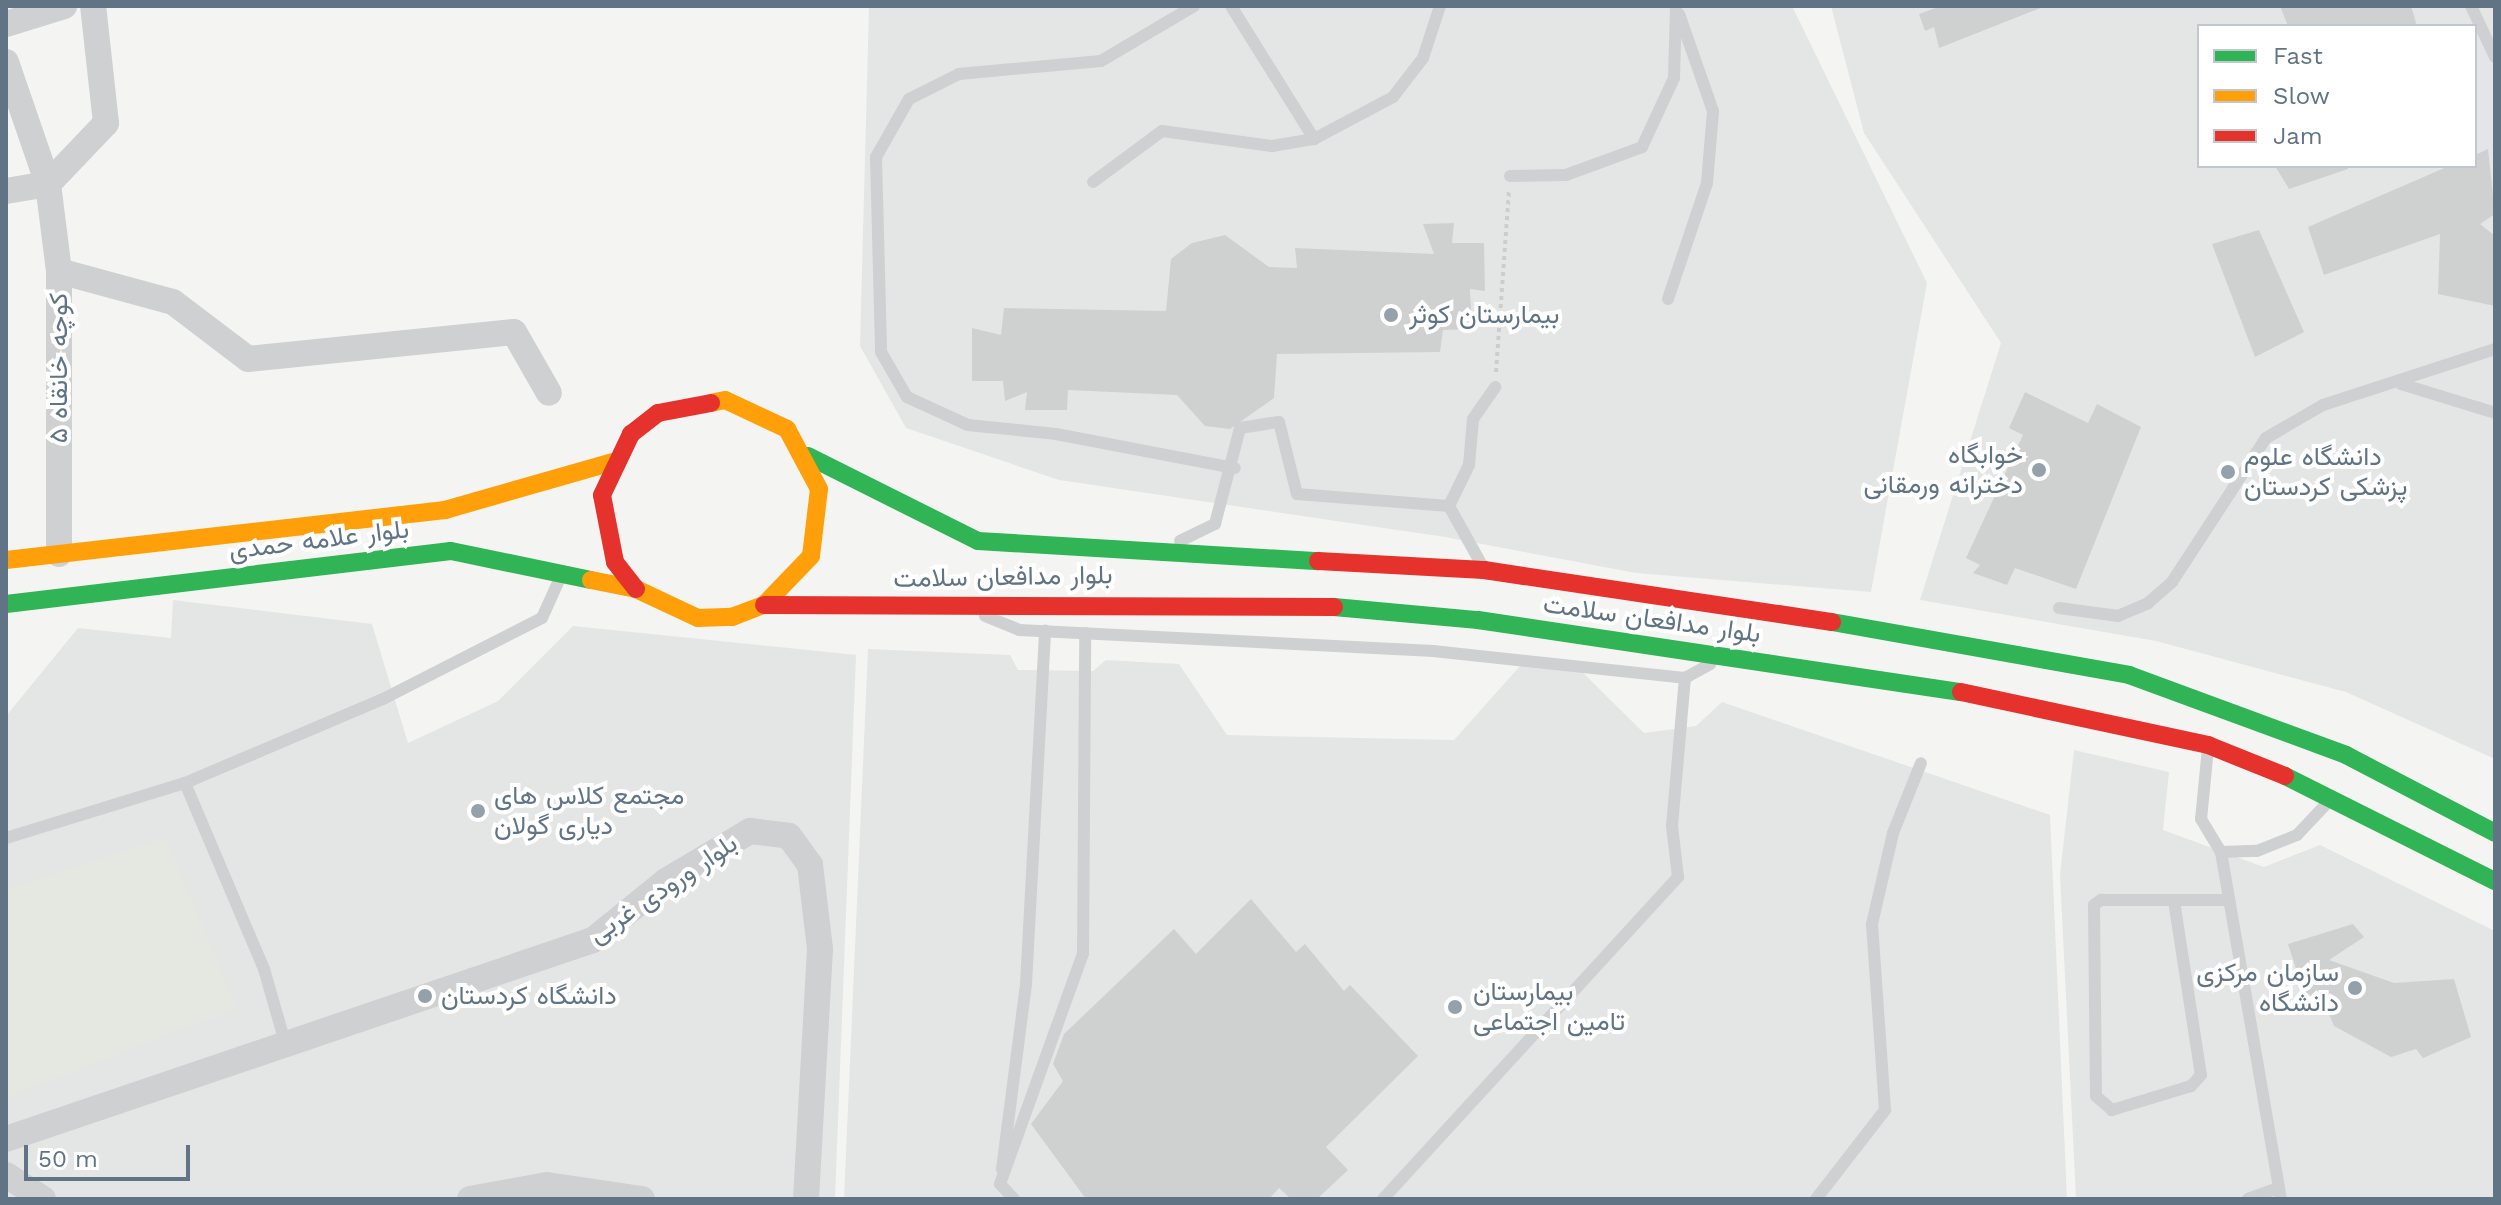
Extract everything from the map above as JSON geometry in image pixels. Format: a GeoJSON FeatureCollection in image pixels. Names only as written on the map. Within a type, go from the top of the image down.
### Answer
{"type":"FeatureCollection","features":[{"type":"Feature","properties":{"kind":"main road"},"geometry":{"type":"LineString","coordinates":[[702,401],[758,410],[808,456],[820,523],[811,556],[764,605],[698,618],[636,589],[603,530],[612,462],[658,413],[702,401]]}},
{"type":"Feature","properties":{"kind":"main road","name":"بلوار مدافعان سلامت"},"geometry":{"type":"LineString","coordinates":[[808,456],[978,541],[1484,570],[1732,604],[2129,675],[2346,755],[2495,833]]}},
{"type":"Feature","properties":{"kind":"main road","name":"بلوار علامه حمدی"},"geometry":{"type":"LineString","coordinates":[[6,560],[445,510],[612,462]]}},
{"type":"Feature","properties":{"kind":"main road","name":"بلوار علامه حمدی"},"geometry":{"type":"LineString","coordinates":[[6,604],[451,551],[563,571],[636,589]]}},
{"type":"Feature","properties":{"kind":"main road","name":"بلوار مدافعان سلامت"},"geometry":{"type":"LineString","coordinates":[[764,605],[1284,603],[1478,620],[1936,687],[2208,745],[2333,796],[2495,881]]}},
{"type":"Feature","properties":{"kind":"street"},"geometry":{"type":"LineString","coordinates":[[6,24],[64,6]]}},
{"type":"Feature","properties":{"kind":"street"},"geometry":{"type":"LineString","coordinates":[[6,191],[48,184],[106,123],[93,6]]}},
{"type":"Feature","properties":{"kind":"street","name":"کوچه خانقاه ۵"},"geometry":{"type":"LineString","coordinates":[[8,76],[48,184],[59,271],[59,554]]}},
{"type":"Feature","properties":{"kind":"street"},"geometry":{"type":"LineString","coordinates":[[59,271],[173,302],[248,359],[514,332],[549,393]]}},
{"type":"Feature","properties":{"kind":"street","name":"بلوار ورودی غربی"},"geometry":{"type":"LineString","coordinates":[[6,1139],[593,940],[666,881],[750,831],[789,836],[810,865],[820,949],[806,1199]]}},
{"type":"Feature","properties":{"kind":"street"},"geometry":{"type":"LineString","coordinates":[[6,1175],[43,1199]]}},
{"type":"Feature","properties":{"kind":"street"},"geometry":{"type":"LineString","coordinates":[[470,1199],[547,1185],[642,1199]]}},
{"type":"Feature","properties":{"kind":"lane"},"geometry":{"type":"LineString","coordinates":[[1194,6],[1101,61],[959,74],[909,99],[876,157],[881,352],[907,397],[968,425],[1235,468]]}},
{"type":"Feature","properties":{"kind":"lane"},"geometry":{"type":"LineString","coordinates":[[1231,6],[1314,139]]}},
{"type":"Feature","properties":{"kind":"lane"},"geometry":{"type":"LineString","coordinates":[[1093,182],[1162,131],[1272,146],[1314,139],[1393,97],[1423,58],[1440,6]]}},
{"type":"Feature","properties":{"kind":"lane"},"geometry":{"type":"LineString","coordinates":[[2471,6],[2495,57]]}},
{"type":"Feature","properties":{"kind":"lane"},"geometry":{"type":"LineString","coordinates":[[1510,176],[1566,175],[1642,147],[1674,78],[1678,10]]}},
{"type":"Feature","properties":{"kind":"lane"},"geometry":{"type":"LineString","coordinates":[[1668,299],[1707,183],[1713,111],[1678,10]]}},
{"type":"Feature","properties":{"kind":"lane"},"geometry":{"type":"LineString","coordinates":[[2059,608],[2118,616],[2148,603],[2172,582],[2266,438],[2323,405],[2401,384],[2495,349]]}},
{"type":"Feature","properties":{"kind":"lane"},"geometry":{"type":"LineString","coordinates":[[2401,384],[2495,413]]}},
{"type":"Feature","properties":{"kind":"lane"},"geometry":{"type":"LineString","coordinates":[[1449,506],[1469,465],[1473,419],[1495,387]]}},
{"type":"Feature","properties":{"kind":"lane"},"geometry":{"type":"LineString","coordinates":[[1157,552],[1215,524],[1235,468],[1240,428],[1279,422],[1297,494],[1449,506]]}},
{"type":"Feature","properties":{"kind":"lane"},"geometry":{"type":"LineString","coordinates":[[1449,506],[1484,570]]}},
{"type":"Feature","properties":{"kind":"lane"},"geometry":{"type":"LineString","coordinates":[[6,838],[185,783],[383,699],[542,618],[563,571]]}},
{"type":"Feature","properties":{"kind":"lane"},"geometry":{"type":"LineString","coordinates":[[957,604],[1019,630],[1433,651],[1685,678],[1724,656]]}},
{"type":"Feature","properties":{"kind":"lane"},"geometry":{"type":"LineString","coordinates":[[1000,1184],[1026,984],[1045,631]]}},
{"type":"Feature","properties":{"kind":"lane"},"geometry":{"type":"LineString","coordinates":[[1000,1184],[1083,954],[1085,633]]}},
{"type":"Feature","properties":{"kind":"lane"},"geometry":{"type":"LineString","coordinates":[[1383,1199],[1678,877],[1672,826],[1685,678]]}},
{"type":"Feature","properties":{"kind":"lane"},"geometry":{"type":"LineString","coordinates":[[2208,745],[2201,819],[2221,852],[2280,1193],[2248,1199]]}},
{"type":"Feature","properties":{"kind":"lane"},"geometry":{"type":"LineString","coordinates":[[1816,1199],[1885,1110],[1872,924],[1893,833],[1921,763]]}},
{"type":"Feature","properties":{"kind":"lane"},"geometry":{"type":"LineString","coordinates":[[185,783],[264,969],[285,1042]]}},
{"type":"Feature","properties":{"kind":"lane"},"geometry":{"type":"LineString","coordinates":[[2221,852],[2257,851],[2297,835],[2333,796]]}},
{"type":"Feature","properties":{"kind":"lane"},"geometry":{"type":"LineString","coordinates":[[2174,901],[2201,1075],[2191,1086],[2112,1110],[2096,1096],[2091,914],[2101,900],[2229,900]]}},
{"type":"Feature","properties":{"kind":"lane"},"geometry":{"type":"LineString","coordinates":[[1000,1184],[1014,1199]]}},
{"type":"Feature","properties":{"kind":"path"},"geometry":{"type":"LineString","coordinates":[[1495,387],[1510,176]]}},
{"type":"Feature","properties":{"kind":"shaded area","name":"بیمارستان کوثر"},"geometry":{"type":"Polygon","coordinates":[[[869,6],[1792,6],[1927,283],[1871,592],[1636,573],[1445,537],[1059,480],[906,428],[860,346],[869,6]]]}},
{"type":"Feature","properties":{"kind":"shaded area","name":"دانشگاه علوم پزشکی کردستان"},"geometry":{"type":"Polygon","coordinates":[[[1831,6],[2495,6],[2495,759],[2346,692],[2156,641],[1920,600],[2001,343],[1864,133],[1831,6]]]}},
{"type":"Feature","properties":{"kind":"shaded area","name":"دانشگاه کردستان"},"geometry":{"type":"Polygon","coordinates":[[[173,600],[372,624],[408,743],[498,701],[573,626],[856,655],[835,1199],[6,1199],[6,716],[78,628],[171,638],[173,600]]]}},
{"type":"Feature","properties":{"kind":"shaded area","name":"بیمارستان تامین اجتماعی"},"geometry":{"type":"Polygon","coordinates":[[[868,649],[1010,655],[1018,670],[1093,671],[1106,660],[1179,664],[1227,735],[1454,740],[1520,666],[1578,668],[1644,733],[1696,726],[1722,702],[2050,815],[2067,1199],[844,1199],[868,649]]]}},
{"type":"Feature","properties":{"kind":"shaded area"},"geometry":{"type":"Polygon","coordinates":[[[2074,750],[2169,772],[2163,830],[2264,867],[2320,845],[2495,931],[2495,1199],[2076,1199],[2060,875],[2074,750]]]}},
{"type":"Feature","properties":{"kind":"shaded area"},"geometry":{"type":"Polygon","coordinates":[[[166,838],[237,1008],[6,1098],[6,889],[166,838]]]}},
{"type":"Feature","properties":{"kind":"building"},"geometry":{"type":"Polygon","coordinates":[[[1941,6],[2043,7],[1939,48],[1934,27],[1925,31],[1919,14],[1941,6]]]}},
{"type":"Feature","properties":{"kind":"building"},"geometry":{"type":"Polygon","coordinates":[[[2280,6],[2411,6],[2416,24],[2287,24],[2280,6]]]}},
{"type":"Feature","properties":{"kind":"building"},"geometry":{"type":"Polygon","coordinates":[[[2488,149],[2495,214],[2480,224],[2495,236],[2495,306],[2438,294],[2440,234],[2324,275],[2308,227],[2444,168],[2477,168],[2477,154],[2488,149]]]}},
{"type":"Feature","properties":{"kind":"building"},"geometry":{"type":"Polygon","coordinates":[[[2276,168],[2348,168],[2348,169],[2289,189],[2276,168]]]}},
{"type":"Feature","properties":{"kind":"building"},"geometry":{"type":"Polygon","coordinates":[[[1454,223],[1452,243],[1484,243],[1485,291],[1470,289],[1472,329],[1443,330],[1440,352],[1277,354],[1274,398],[1230,429],[1205,426],[1177,395],[1068,390],[1067,410],[1025,410],[1027,392],[1005,401],[1003,381],[972,381],[972,328],[1001,335],[1004,308],[1166,311],[1171,259],[1192,243],[1225,235],[1269,267],[1297,268],[1295,248],[1434,254],[1423,224],[1454,223]]]}},
{"type":"Feature","properties":{"kind":"building"},"geometry":{"type":"Polygon","coordinates":[[[2259,230],[2304,332],[2255,357],[2212,244],[2259,230]]]}},
{"type":"Feature","properties":{"kind":"building"},"geometry":{"type":"Polygon","coordinates":[[[2025,392],[2088,423],[2097,404],[2141,427],[2076,589],[2015,568],[2007,585],[1973,573],[1980,565],[1966,558],[2023,435],[2009,428],[2025,392]]]}},
{"type":"Feature","properties":{"kind":"building"},"geometry":{"type":"Polygon","coordinates":[[[1251,899],[1296,952],[1305,944],[1344,991],[1350,985],[1418,1056],[1326,1147],[1348,1170],[1317,1199],[1291,1199],[1279,1188],[1269,1199],[1086,1199],[1031,1124],[1063,1081],[1053,1064],[1064,1034],[1174,929],[1196,954],[1251,899]]]}},
{"type":"Feature","properties":{"kind":"building","name":"سازمان مرکزی دانشگاه"},"geometry":{"type":"Polygon","coordinates":[[[2353,924],[2364,937],[2329,960],[2394,983],[2454,979],[2471,1037],[2423,1058],[2416,1049],[2391,1057],[2334,1026],[2327,1009],[2309,1009],[2288,944],[2353,924]]]}},
{"type":"Feature","properties":{"kind":"traffic: fast"},"geometry":{"type":"LineString","coordinates":[[808,456],[978,541],[1318,561]]}},
{"type":"Feature","properties":{"kind":"traffic: fast"},"geometry":{"type":"LineString","coordinates":[[6,604],[451,551],[591,580]]}},
{"type":"Feature","properties":{"kind":"traffic: fast"},"geometry":{"type":"LineString","coordinates":[[1334,607],[1478,620],[1961,692]]}},
{"type":"Feature","properties":{"kind":"traffic: fast"},"geometry":{"type":"LineString","coordinates":[[1832,622],[2129,675],[2346,755],[2495,833]]}},
{"type":"Feature","properties":{"kind":"traffic: fast"},"geometry":{"type":"LineString","coordinates":[[2285,776],[2495,881]]}},
{"type":"Feature","properties":{"kind":"traffic: slow"},"geometry":{"type":"LineString","coordinates":[[591,580],[636,589],[698,618],[732,617],[764,605],[811,556],[819,489],[787,429],[725,400],[711,403]]}},
{"type":"Feature","properties":{"kind":"traffic: slow"},"geometry":{"type":"LineString","coordinates":[[6,560],[445,510],[612,462]]}},
{"type":"Feature","properties":{"kind":"traffic: jam"},"geometry":{"type":"LineString","coordinates":[[636,589],[615,562],[602,495],[631,434],[658,413],[711,403]]}},
{"type":"Feature","properties":{"kind":"traffic: jam"},"geometry":{"type":"LineString","coordinates":[[1318,561],[1484,570],[1832,622]]}},
{"type":"Feature","properties":{"kind":"traffic: jam"},"geometry":{"type":"LineString","coordinates":[[764,605],[1334,607]]}},
{"type":"Feature","properties":{"kind":"traffic: jam"},"geometry":{"type":"LineString","coordinates":[[1961,692],[2208,745],[2285,776]]}},
{"type":"Feature","properties":{"kind":"place","name":"بیمارستان کوثر"},"geometry":{"type":"Point","coordinates":[1391,315]}},
{"type":"Feature","properties":{"kind":"place","name":"خوابگاه دخترانه ورمقانی"},"geometry":{"type":"Point","coordinates":[2039,470]}},
{"type":"Feature","properties":{"kind":"place","name":"دانشگاه علوم پزشکی کردستان"},"geometry":{"type":"Point","coordinates":[2228,472]}},
{"type":"Feature","properties":{"kind":"place","name":"مجتمع کلاس های دیاری گولان"},"geometry":{"type":"Point","coordinates":[478,811]}},
{"type":"Feature","properties":{"kind":"place","name":"سازمان مرکزی دانشگاه"},"geometry":{"type":"Point","coordinates":[2355,988]}},
{"type":"Feature","properties":{"kind":"place","name":"دانشگاه کردستان"},"geometry":{"type":"Point","coordinates":[425,996]}},
{"type":"Feature","properties":{"kind":"place","name":"بیمارستان تامین اجتماعی"},"geometry":{"type":"Point","coordinates":[1455,1007]}}]}
